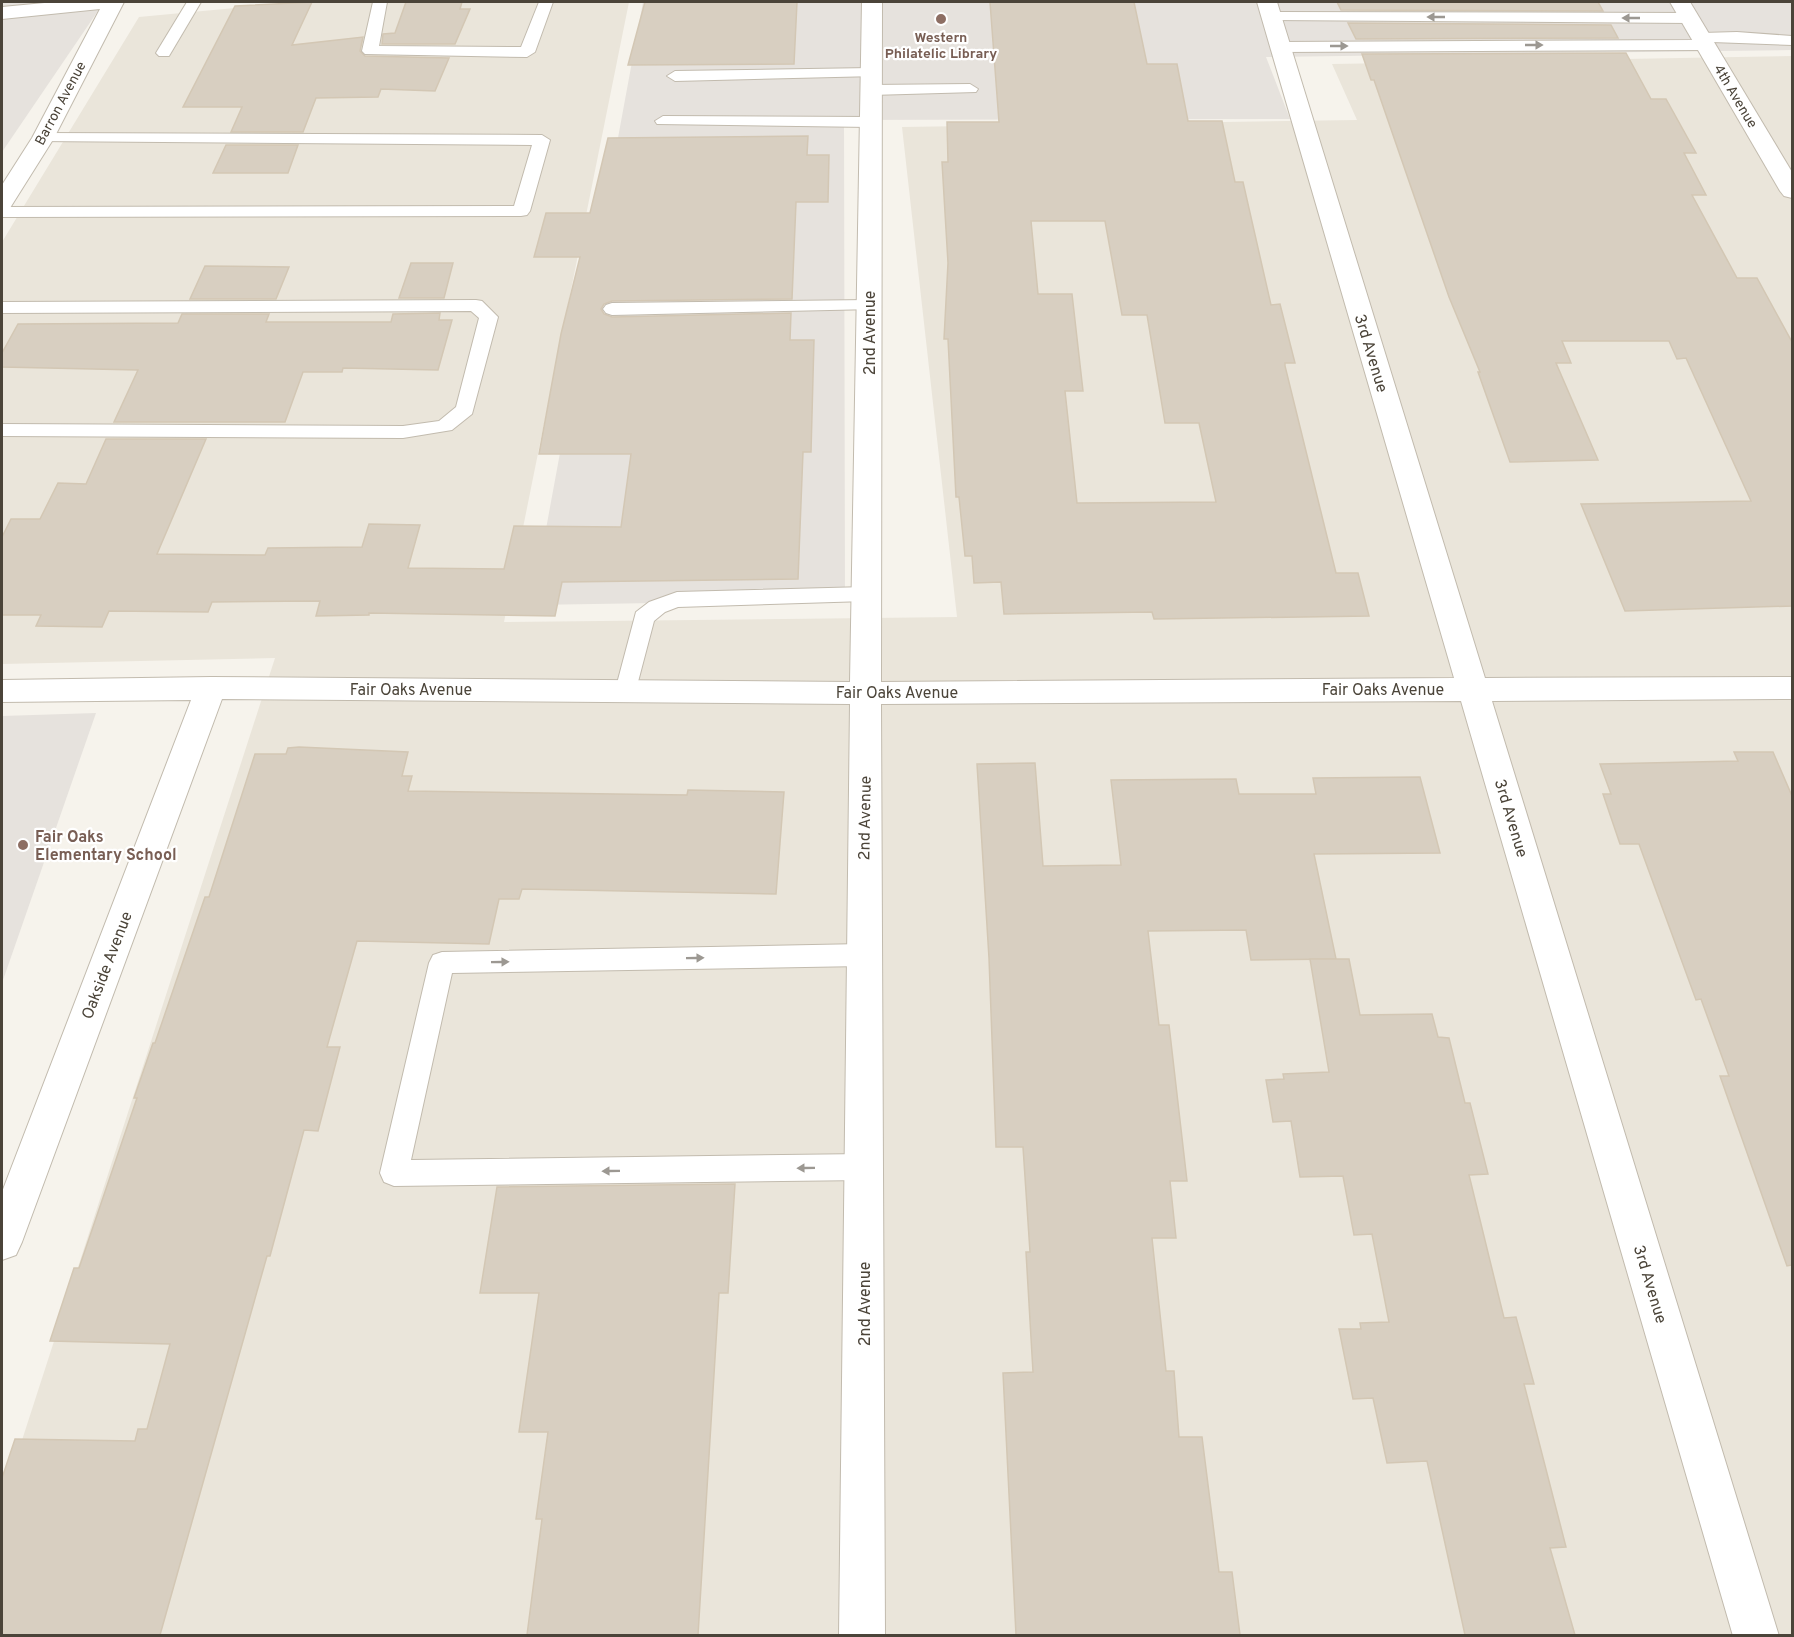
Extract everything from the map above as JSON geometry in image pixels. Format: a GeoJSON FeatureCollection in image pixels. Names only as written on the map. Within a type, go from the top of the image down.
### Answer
{"type":"FeatureCollection","features":[{"type":"Feature","properties":{"kind":"street"},"geometry":{"type":"LineString","coordinates":[[2,13],[112,2]]}},
{"type":"Feature","properties":{"kind":"street","name":"Barron Avenue"},"geometry":{"type":"LineString","coordinates":[[2,203],[43,138],[112,2]]}},
{"type":"Feature","properties":{"kind":"street","name":"2nd Avenue"},"geometry":{"type":"LineString","coordinates":[[862,1635],[865,1167],[863,955],[872,2]]}},
{"type":"Feature","properties":{"kind":"street","name":"4th Avenue"},"geometry":{"type":"LineString","coordinates":[[1685,10],[1792,191]]}},
{"type":"Feature","properties":{"kind":"street","name":"3rd Avenue"},"geometry":{"type":"LineString","coordinates":[[1273,22],[1756,1635]]}},
{"type":"Feature","properties":{"kind":"street","name":"Fair Oaks Avenue"},"geometry":{"type":"LineString","coordinates":[[2,693],[211,688],[865,693],[1792,688]]}},
{"type":"Feature","properties":{"kind":"street","name":"Oakside Avenue"},"geometry":{"type":"LineString","coordinates":[[2,1242],[211,688]]}},
{"type":"Feature","properties":{"kind":"lane"},"geometry":{"type":"LineString","coordinates":[[164,53],[194,2]]}},
{"type":"Feature","properties":{"kind":"lane"},"geometry":{"type":"LineString","coordinates":[[380,2],[370,51],[527,52],[546,2]]}},
{"type":"Feature","properties":{"kind":"lane"},"geometry":{"type":"LineString","coordinates":[[1273,22],[1685,10]]}},
{"type":"Feature","properties":{"kind":"lane"},"geometry":{"type":"LineString","coordinates":[[1273,22],[1704,42],[1737,37],[1792,41]]}},
{"type":"Feature","properties":{"kind":"lane"},"geometry":{"type":"LineString","coordinates":[[675,76],[871,95]]}},
{"type":"Feature","properties":{"kind":"lane"},"geometry":{"type":"LineString","coordinates":[[663,121],[871,95],[970,89]]}},
{"type":"Feature","properties":{"kind":"lane"},"geometry":{"type":"LineString","coordinates":[[2,212],[521,211],[542,140],[43,138]]}},
{"type":"Feature","properties":{"kind":"lane"},"geometry":{"type":"LineString","coordinates":[[2,308],[476,305],[489,317],[465,410],[445,426],[403,432],[2,430]]}},
{"type":"Feature","properties":{"kind":"lane"},"geometry":{"type":"LineString","coordinates":[[612,309],[869,305]]}},
{"type":"Feature","properties":{"kind":"lane"},"geometry":{"type":"LineString","coordinates":[[626,691],[644,617],[657,607],[677,600],[866,594]]}},
{"type":"Feature","properties":{"kind":"lane"},"geometry":{"type":"LineString","coordinates":[[863,955],[442,963],[394,1173],[865,1167]]}},
{"type":"Feature","properties":{"kind":"shaded area"},"geometry":{"type":"Polygon","coordinates":[[[2,2],[104,2],[2,152],[2,2]]]}},
{"type":"Feature","properties":{"kind":"shaded area"},"geometry":{"type":"Polygon","coordinates":[[[299,2],[629,2],[504,622],[957,617],[902,127],[1357,120],[1332,64],[1792,56],[1792,1635],[2,1635],[2,1502],[275,658],[2,664],[2,242],[139,17],[299,2]]]}},
{"type":"Feature","properties":{"kind":"shaded area"},"geometry":{"type":"Polygon","coordinates":[[[643,2],[1792,2],[1792,50],[1266,57],[1290,119],[844,120],[845,600],[532,605],[643,2]]]}},
{"type":"Feature","properties":{"kind":"shaded area"},"geometry":{"type":"Polygon","coordinates":[[[96,713],[2,983],[2,716],[96,713]]]}},
{"type":"Feature","properties":{"kind":"building"},"geometry":{"type":"Polygon","coordinates":[[[312,2],[292,45],[363,37],[360,51],[365,56],[449,58],[435,91],[381,89],[378,97],[316,98],[303,132],[231,132],[242,107],[183,107],[235,6],[312,2]]]}},
{"type":"Feature","properties":{"kind":"building"},"geometry":{"type":"Polygon","coordinates":[[[406,2],[462,2],[460,9],[470,9],[455,44],[382,44],[383,34],[395,33],[406,2]]]}},
{"type":"Feature","properties":{"kind":"building"},"geometry":{"type":"Polygon","coordinates":[[[645,2],[797,2],[794,64],[628,65],[645,2]]]}},
{"type":"Feature","properties":{"kind":"building"},"geometry":{"type":"Polygon","coordinates":[[[990,2],[1134,2],[1147,64],[1177,64],[1188,121],[1222,121],[1235,182],[1243,182],[1271,305],[1280,304],[1295,363],[1285,363],[1285,366],[1336,573],[1358,573],[1369,616],[1154,619],[1152,612],[1004,614],[1001,582],[974,583],[972,556],[965,556],[959,497],[956,497],[948,339],[944,339],[948,263],[942,162],[948,162],[947,122],[999,122],[990,2]],[[1031,221],[1038,294],[1072,294],[1083,391],[1065,391],[1077,503],[1216,502],[1199,423],[1165,423],[1147,315],[1122,315],[1105,221],[1031,221]]]}},
{"type":"Feature","properties":{"kind":"building"},"geometry":{"type":"Polygon","coordinates":[[[1337,2],[1598,2],[1603,11],[1341,10],[1337,2]]]}},
{"type":"Feature","properties":{"kind":"building"},"geometry":{"type":"Polygon","coordinates":[[[1348,23],[1611,25],[1618,38],[1356,39],[1348,23]]]}},
{"type":"Feature","properties":{"kind":"building"},"geometry":{"type":"Polygon","coordinates":[[[1626,53],[1651,99],[1666,99],[1696,153],[1684,153],[1706,195],[1692,195],[1737,278],[1757,278],[1792,342],[1792,606],[1625,611],[1581,504],[1751,501],[1686,358],[1677,359],[1669,341],[1562,341],[1571,363],[1556,363],[1598,460],[1510,462],[1478,372],[1480,372],[1449,297],[1374,80],[1371,80],[1362,54],[1626,53]]]}},
{"type":"Feature","properties":{"kind":"building"},"geometry":{"type":"Polygon","coordinates":[[[808,136],[807,155],[829,155],[828,202],[796,202],[792,299],[612,301],[604,304],[601,309],[604,314],[612,317],[791,313],[790,340],[814,340],[811,452],[803,452],[798,579],[562,582],[555,616],[369,613],[369,615],[316,616],[320,601],[212,602],[208,612],[109,611],[102,627],[36,626],[41,615],[2,615],[2,537],[11,519],[40,519],[58,483],[86,484],[106,439],[206,439],[157,554],[265,555],[268,548],[362,547],[369,524],[420,525],[408,568],[504,569],[514,526],[621,527],[631,454],[539,454],[561,334],[580,257],[534,257],[546,213],[590,213],[608,138],[808,136]]]}},
{"type":"Feature","properties":{"kind":"building"},"geometry":{"type":"Polygon","coordinates":[[[226,145],[298,145],[288,173],[213,173],[226,145]]]}},
{"type":"Feature","properties":{"kind":"building"},"geometry":{"type":"Polygon","coordinates":[[[411,263],[453,263],[444,298],[399,298],[411,263]]]}},
{"type":"Feature","properties":{"kind":"building"},"geometry":{"type":"Polygon","coordinates":[[[205,266],[289,267],[276,299],[190,299],[205,266]]]}},
{"type":"Feature","properties":{"kind":"building"},"geometry":{"type":"Polygon","coordinates":[[[440,313],[439,320],[452,320],[438,370],[343,368],[342,372],[303,372],[285,422],[114,422],[138,370],[2,367],[2,353],[18,324],[178,323],[182,314],[269,314],[266,322],[391,322],[393,314],[440,313]]]}},
{"type":"Feature","properties":{"kind":"building"},"geometry":{"type":"Polygon","coordinates":[[[288,748],[408,752],[402,776],[412,776],[408,791],[687,795],[688,790],[784,792],[776,894],[522,889],[519,899],[499,899],[489,944],[357,941],[327,1047],[340,1047],[318,1131],[304,1130],[270,1256],[267,1256],[160,1635],[2,1635],[2,1478],[15,1439],[135,1441],[138,1429],[147,1429],[170,1344],[50,1341],[74,1268],[79,1268],[137,1098],[134,1098],[205,897],[209,897],[255,754],[286,754],[288,748]]]}},
{"type":"Feature","properties":{"kind":"building"},"geometry":{"type":"Polygon","coordinates":[[[1734,752],[1773,752],[1792,796],[1792,1265],[1787,1266],[1720,1076],[1729,1076],[1701,999],[1696,1000],[1639,844],[1620,844],[1603,794],[1611,794],[1600,764],[1738,761],[1734,752]]]}},
{"type":"Feature","properties":{"kind":"building"},"geometry":{"type":"Polygon","coordinates":[[[1035,763],[1043,866],[1121,865],[1111,780],[1236,779],[1239,794],[1316,794],[1313,778],[1420,777],[1440,853],[1314,854],[1336,959],[1251,960],[1246,930],[1148,931],[1159,1025],[1169,1025],[1187,1181],[1170,1181],[1176,1238],[1152,1238],[1166,1371],[1174,1371],[1179,1437],[1202,1437],[1219,1572],[1232,1572],[1240,1635],[1016,1635],[1003,1373],[1033,1372],[1026,1252],[1030,1252],[1023,1147],[996,1147],[989,958],[977,764],[1035,763]]]}},
{"type":"Feature","properties":{"kind":"building"},"geometry":{"type":"Polygon","coordinates":[[[1310,959],[1349,959],[1360,1015],[1432,1014],[1438,1037],[1449,1038],[1465,1103],[1470,1103],[1488,1174],[1469,1175],[1504,1318],[1516,1317],[1534,1384],[1524,1384],[1566,1547],[1550,1548],[1575,1635],[1465,1635],[1427,1461],[1387,1463],[1373,1398],[1353,1399],[1339,1329],[1361,1329],[1360,1323],[1389,1322],[1372,1234],[1354,1235],[1343,1176],[1300,1177],[1291,1121],[1273,1122],[1266,1080],[1284,1079],[1283,1074],[1329,1072],[1310,959]]]}},
{"type":"Feature","properties":{"kind":"building"},"geometry":{"type":"Polygon","coordinates":[[[735,1184],[728,1293],[719,1293],[698,1635],[527,1635],[542,1519],[536,1519],[548,1432],[519,1432],[539,1293],[480,1293],[497,1187],[735,1184]]]}},
{"type":"Feature","properties":{"kind":"place","name":"Western Philatelic Library"},"geometry":{"type":"Point","coordinates":[941,19]}},
{"type":"Feature","properties":{"kind":"place","name":"Fair Oaks Elementary School"},"geometry":{"type":"Point","coordinates":[23,845]}}]}
